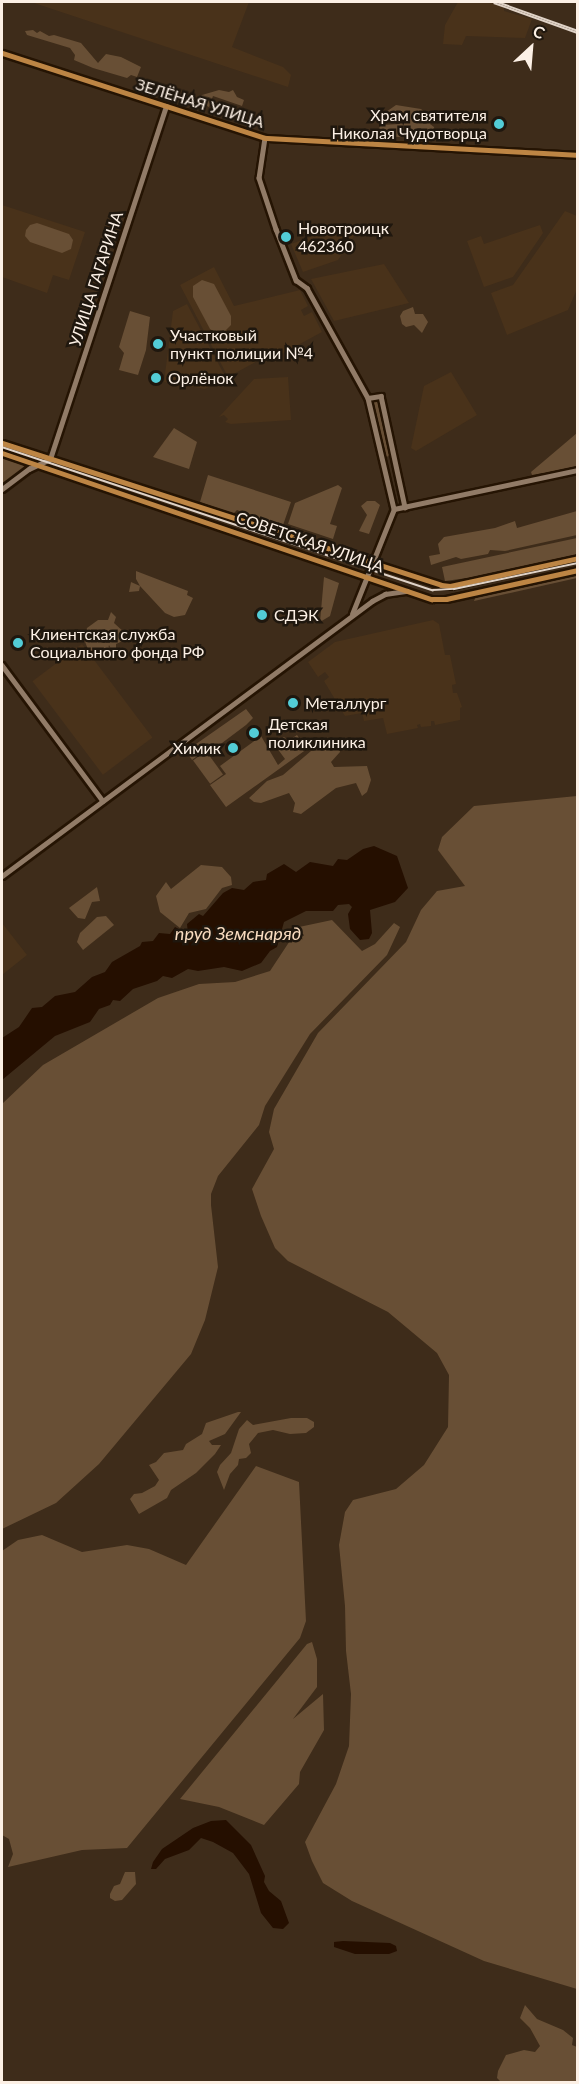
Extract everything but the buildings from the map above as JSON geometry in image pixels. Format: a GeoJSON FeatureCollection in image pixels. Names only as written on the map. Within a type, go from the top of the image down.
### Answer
{"type":"FeatureCollection","features":[{"type":"Feature","properties":{"kind":"main road","name":"ЗЕЛЁНАЯ УЛИЦА"},"geometry":{"type":"LineString","coordinates":[[2,53],[265,138],[578,156]]}},
{"type":"Feature","properties":{"kind":"main road","name":"СОВЕТСКАЯ УЛИЦА"},"geometry":{"type":"LineString","coordinates":[[2,443],[372,565],[450,586],[578,558]]}},
{"type":"Feature","properties":{"kind":"main road","name":"СОВЕТСКАЯ УЛИЦА"},"geometry":{"type":"LineString","coordinates":[[2,453],[368,575],[432,599],[446,599],[578,570]]}},
{"type":"Feature","properties":{"kind":"street","name":"УЛИЦА ГАГАРИНА"},"geometry":{"type":"LineString","coordinates":[[50,459],[166,107]]}},
{"type":"Feature","properties":{"kind":"street"},"geometry":{"type":"LineString","coordinates":[[265,138],[260,178],[287,258],[296,280],[307,288],[368,398],[394,509],[351,616]]}},
{"type":"Feature","properties":{"kind":"street"},"geometry":{"type":"LineString","coordinates":[[368,398],[381,396],[405,507]]}},
{"type":"Feature","properties":{"kind":"street"},"geometry":{"type":"LineString","coordinates":[[2,489],[37,465],[50,459]]}},
{"type":"Feature","properties":{"kind":"street"},"geometry":{"type":"LineString","coordinates":[[394,509],[578,470]]}},
{"type":"Feature","properties":{"kind":"street"},"geometry":{"type":"LineString","coordinates":[[2,876],[351,616],[385,594],[409,591]]}},
{"type":"Feature","properties":{"kind":"street"},"geometry":{"type":"LineString","coordinates":[[2,665],[103,801]]}},
{"type":"Feature","properties":{"kind":"shaded area"},"geometry":{"type":"Polygon","coordinates":[[[31,2],[249,2],[232,47],[283,67],[291,75],[288,87],[31,2]]]}},
{"type":"Feature","properties":{"kind":"shaded area"},"geometry":{"type":"Polygon","coordinates":[[[458,2],[489,2],[504,7],[504,11],[532,19],[525,38],[466,36],[462,45],[443,44],[445,25],[458,2]]]}},
{"type":"Feature","properties":{"kind":"shaded area"},"geometry":{"type":"Polygon","coordinates":[[[33,30],[37,33],[40,31],[49,36],[54,35],[81,43],[98,63],[106,54],[121,57],[141,67],[137,77],[131,75],[127,78],[93,68],[74,60],[75,55],[70,48],[27,35],[25,31],[33,30]]]}},
{"type":"Feature","properties":{"kind":"shaded area"},"geometry":{"type":"Polygon","coordinates":[[[219,90],[229,92],[233,90],[237,97],[244,100],[242,106],[213,96],[209,107],[201,103],[199,99],[202,95],[219,90]]]}},
{"type":"Feature","properties":{"kind":"shaded area"},"geometry":{"type":"Polygon","coordinates":[[[396,105],[421,109],[429,116],[430,124],[434,127],[435,139],[380,136],[378,130],[381,125],[400,124],[401,117],[386,112],[396,105]]]}},
{"type":"Feature","properties":{"kind":"shaded area"},"geometry":{"type":"Polygon","coordinates":[[[2,205],[85,232],[69,280],[53,275],[47,293],[2,277],[2,205]]]}},
{"type":"Feature","properties":{"kind":"shaded area"},"geometry":{"type":"Polygon","coordinates":[[[565,211],[577,216],[577,289],[568,310],[507,335],[491,293],[513,285],[565,211]]]}},
{"type":"Feature","properties":{"kind":"shaded area"},"geometry":{"type":"Polygon","coordinates":[[[37,223],[69,234],[73,240],[71,249],[62,253],[30,242],[25,236],[26,230],[30,225],[37,223]]]}},
{"type":"Feature","properties":{"kind":"shaded area"},"geometry":{"type":"Polygon","coordinates":[[[346,224],[354,236],[338,260],[303,272],[291,244],[346,224]]]}},
{"type":"Feature","properties":{"kind":"shaded area"},"geometry":{"type":"Polygon","coordinates":[[[540,225],[543,233],[513,277],[484,287],[467,241],[481,236],[484,244],[540,225]]]}},
{"type":"Feature","properties":{"kind":"shaded area"},"geometry":{"type":"Polygon","coordinates":[[[384,264],[409,303],[334,321],[311,279],[384,264]]]}},
{"type":"Feature","properties":{"kind":"shaded area"},"geometry":{"type":"Polygon","coordinates":[[[214,267],[234,306],[300,290],[308,306],[301,310],[304,316],[312,312],[322,332],[272,359],[261,359],[228,377],[180,285],[214,267]]]}},
{"type":"Feature","properties":{"kind":"shaded area"},"geometry":{"type":"Polygon","coordinates":[[[202,280],[214,284],[231,316],[231,325],[224,332],[216,333],[210,329],[193,297],[193,286],[202,280]]]}},
{"type":"Feature","properties":{"kind":"shaded area"},"geometry":{"type":"Polygon","coordinates":[[[187,304],[226,378],[205,389],[164,382],[173,311],[187,304]]]}},
{"type":"Feature","properties":{"kind":"shaded area"},"geometry":{"type":"Polygon","coordinates":[[[413,307],[415,314],[423,314],[428,322],[422,333],[414,325],[406,327],[402,324],[400,316],[403,311],[413,307]]]}},
{"type":"Feature","properties":{"kind":"shaded area"},"geometry":{"type":"Polygon","coordinates":[[[130,311],[150,317],[146,350],[138,375],[119,370],[124,353],[119,347],[130,311]]]}},
{"type":"Feature","properties":{"kind":"shaded area"},"geometry":{"type":"Polygon","coordinates":[[[451,372],[477,415],[416,451],[411,448],[424,386],[451,372]]]}},
{"type":"Feature","properties":{"kind":"shaded area"},"geometry":{"type":"Polygon","coordinates":[[[288,377],[291,420],[231,424],[225,422],[228,419],[224,415],[219,417],[254,379],[288,377]]]}},
{"type":"Feature","properties":{"kind":"shaded area"},"geometry":{"type":"Polygon","coordinates":[[[375,399],[380,402],[391,453],[387,457],[382,454],[371,403],[375,399]]]}},
{"type":"Feature","properties":{"kind":"shaded area"},"geometry":{"type":"Polygon","coordinates":[[[174,428],[197,442],[189,469],[153,457],[174,428]]]}},
{"type":"Feature","properties":{"kind":"shaded area"},"geometry":{"type":"Polygon","coordinates":[[[577,433],[577,469],[544,476],[543,473],[532,475],[531,472],[577,433]]]}},
{"type":"Feature","properties":{"kind":"shaded area"},"geometry":{"type":"Polygon","coordinates":[[[2,455],[21,462],[25,468],[2,486],[2,455]]]}},
{"type":"Feature","properties":{"kind":"shaded area"},"geometry":{"type":"Polygon","coordinates":[[[208,475],[291,502],[282,528],[248,519],[247,514],[237,510],[233,514],[200,502],[208,475]]]}},
{"type":"Feature","properties":{"kind":"shaded area"},"geometry":{"type":"Polygon","coordinates":[[[338,485],[342,488],[330,524],[337,526],[333,539],[288,524],[295,503],[338,485]]]}},
{"type":"Feature","properties":{"kind":"shaded area"},"geometry":{"type":"Polygon","coordinates":[[[367,501],[375,501],[380,505],[369,534],[359,531],[367,515],[361,506],[367,501]]]}},
{"type":"Feature","properties":{"kind":"shaded area"},"geometry":{"type":"Polygon","coordinates":[[[577,511],[577,535],[505,551],[490,550],[488,554],[461,559],[456,557],[431,565],[429,556],[440,554],[438,544],[444,537],[495,528],[515,521],[517,528],[577,511]]]}},
{"type":"Feature","properties":{"kind":"shaded area"},"geometry":{"type":"Polygon","coordinates":[[[577,538],[577,556],[467,580],[467,578],[445,581],[442,567],[577,538]]]}},
{"type":"Feature","properties":{"kind":"shaded area"},"geometry":{"type":"Polygon","coordinates":[[[136,571],[188,591],[187,595],[193,598],[185,615],[174,617],[165,613],[140,586],[136,579],[136,571]]]}},
{"type":"Feature","properties":{"kind":"shaded area"},"geometry":{"type":"Polygon","coordinates":[[[577,574],[577,578],[474,601],[476,596],[577,574]]]}},
{"type":"Feature","properties":{"kind":"shaded area"},"geometry":{"type":"Polygon","coordinates":[[[324,577],[339,583],[330,616],[320,622],[324,577]]]}},
{"type":"Feature","properties":{"kind":"shaded area"},"geometry":{"type":"Polygon","coordinates":[[[131,582],[140,586],[139,591],[129,592],[131,582]]]}},
{"type":"Feature","properties":{"kind":"shaded area"},"geometry":{"type":"Polygon","coordinates":[[[111,612],[116,617],[114,623],[125,633],[127,639],[116,644],[116,650],[111,649],[109,645],[106,660],[89,652],[84,639],[87,628],[98,620],[108,620],[111,612]]]}},
{"type":"Feature","properties":{"kind":"shaded area"},"geometry":{"type":"Polygon","coordinates":[[[433,620],[439,624],[445,655],[450,655],[456,684],[452,685],[453,693],[457,693],[462,707],[460,708],[460,720],[435,725],[434,721],[431,721],[431,726],[421,727],[420,724],[417,725],[418,728],[387,734],[383,718],[364,721],[362,713],[345,716],[324,681],[329,677],[325,672],[318,677],[308,662],[335,642],[433,620]]]}},
{"type":"Feature","properties":{"kind":"shaded area"},"geometry":{"type":"Polygon","coordinates":[[[82,644],[152,737],[103,775],[32,681],[82,644]]]}},
{"type":"Feature","properties":{"kind":"shaded area"},"geometry":{"type":"Polygon","coordinates":[[[246,709],[253,718],[246,725],[214,749],[211,746],[192,760],[186,751],[246,709]]]}},
{"type":"Feature","properties":{"kind":"shaded area"},"geometry":{"type":"Polygon","coordinates":[[[297,735],[307,749],[226,807],[210,785],[226,774],[220,766],[261,736],[278,765],[285,759],[274,744],[284,737],[288,741],[297,735]]]}},
{"type":"Feature","properties":{"kind":"shaded area"},"geometry":{"type":"Polygon","coordinates":[[[331,743],[339,743],[340,752],[331,762],[334,767],[367,766],[371,780],[367,792],[362,796],[356,783],[336,788],[301,814],[293,812],[295,803],[289,793],[261,803],[249,798],[267,781],[283,775],[311,751],[331,743]]]}},
{"type":"Feature","properties":{"kind":"shaded area"},"geometry":{"type":"Polygon","coordinates":[[[206,751],[223,774],[210,784],[193,760],[206,751]]]}},
{"type":"Feature","properties":{"kind":"shaded area"},"geometry":{"type":"Polygon","coordinates":[[[578,796],[577,1989],[484,1961],[352,1901],[323,1883],[312,1861],[305,1842],[336,1784],[349,1746],[351,1694],[339,1545],[345,1512],[353,1500],[396,1489],[424,1465],[448,1427],[449,1375],[437,1353],[388,1312],[288,1261],[275,1248],[252,1189],[274,1149],[269,1132],[274,1109],[318,1033],[406,942],[421,910],[437,891],[465,886],[438,850],[442,837],[474,806],[578,796]]]}},
{"type":"Feature","properties":{"kind":"shaded area"},"geometry":{"type":"Polygon","coordinates":[[[201,865],[222,867],[231,877],[232,885],[222,888],[206,909],[189,913],[180,928],[160,912],[156,896],[166,882],[171,889],[201,865]]]}},
{"type":"Feature","properties":{"kind":"shaded area"},"geometry":{"type":"Polygon","coordinates":[[[97,887],[100,901],[92,902],[85,919],[78,918],[69,908],[97,887]]]}},
{"type":"Feature","properties":{"kind":"shaded area"},"geometry":{"type":"Polygon","coordinates":[[[106,916],[114,925],[83,950],[77,942],[80,933],[97,917],[106,916]]]}},
{"type":"Feature","properties":{"kind":"shaded area"},"geometry":{"type":"Polygon","coordinates":[[[332,920],[362,951],[375,944],[394,923],[400,927],[387,955],[310,1034],[265,1106],[259,1125],[218,1176],[211,1194],[211,1205],[218,1267],[205,1320],[191,1354],[99,1464],[56,1503],[2,1529],[2,1104],[43,1065],[158,998],[199,984],[235,982],[270,971],[299,927],[332,920]]]}},
{"type":"Feature","properties":{"kind":"shaded area"},"geometry":{"type":"Polygon","coordinates":[[[2,923],[27,955],[2,975],[2,923]]]}},
{"type":"Feature","properties":{"kind":"shaded area"},"geometry":{"type":"Polygon","coordinates":[[[241,1412],[225,1434],[209,1441],[212,1445],[221,1445],[215,1454],[196,1473],[171,1490],[167,1498],[139,1514],[130,1499],[134,1494],[142,1493],[155,1486],[159,1480],[149,1465],[156,1462],[164,1453],[183,1450],[186,1444],[202,1434],[206,1423],[241,1412]]]}},
{"type":"Feature","properties":{"kind":"shaded area"},"geometry":{"type":"Polygon","coordinates":[[[291,1418],[307,1418],[314,1422],[314,1427],[306,1433],[290,1434],[273,1430],[258,1433],[249,1444],[251,1453],[246,1458],[239,1459],[224,1490],[217,1472],[231,1453],[239,1429],[247,1420],[253,1425],[291,1418]]]}},
{"type":"Feature","properties":{"kind":"shaded area"},"geometry":{"type":"Polygon","coordinates":[[[256,1466],[299,1482],[306,1621],[300,1638],[127,1848],[82,1850],[8,1867],[13,1854],[9,1839],[2,1835],[2,1551],[18,1540],[42,1535],[82,1552],[127,1545],[149,1549],[186,1565],[256,1466]]]}},
{"type":"Feature","properties":{"kind":"shaded area"},"geometry":{"type":"Polygon","coordinates":[[[312,1642],[317,1659],[317,1687],[293,1719],[323,1694],[324,1730],[300,1772],[299,1784],[264,1825],[219,1807],[180,1799],[307,1644],[312,1642]]]}},
{"type":"Feature","properties":{"kind":"shaded area"},"geometry":{"type":"Polygon","coordinates":[[[125,1872],[135,1872],[136,1884],[122,1900],[115,1901],[110,1898],[110,1894],[114,1886],[120,1884],[125,1872]]]}},
{"type":"Feature","properties":{"kind":"shaded area"},"geometry":{"type":"Polygon","coordinates":[[[525,2005],[537,2019],[563,2030],[573,2038],[572,2045],[577,2047],[577,2082],[501,2082],[497,2078],[506,2055],[524,2050],[535,2052],[540,2046],[530,2028],[520,2018],[525,2005]]]}},
{"type":"Feature","properties":{"kind":"water","name":"пруд Земснаряд"},"geometry":{"type":"Polygon","coordinates":[[[374,846],[397,856],[408,888],[395,902],[370,910],[372,933],[369,939],[360,940],[350,929],[348,914],[352,907],[349,904],[338,905],[333,911],[306,911],[284,922],[277,947],[270,951],[261,963],[242,971],[224,967],[198,971],[188,969],[172,978],[163,976],[157,981],[133,989],[120,1001],[113,1000],[110,1005],[99,1009],[90,1022],[55,1036],[2,1080],[2,1038],[19,1027],[32,1008],[42,1007],[55,996],[75,992],[92,977],[105,972],[112,962],[140,946],[142,942],[153,941],[159,933],[170,934],[175,927],[188,934],[187,924],[199,914],[203,916],[223,893],[232,888],[244,890],[253,882],[266,880],[267,874],[284,864],[296,872],[310,862],[333,866],[338,859],[347,860],[363,849],[374,846]]]}},
{"type":"Feature","properties":{"kind":"water"},"geometry":{"type":"Polygon","coordinates":[[[226,1820],[251,1845],[265,1876],[264,1882],[269,1891],[281,1901],[289,1923],[283,1929],[273,1928],[261,1913],[249,1874],[233,1853],[213,1842],[201,1838],[189,1850],[165,1859],[156,1869],[151,1869],[162,1849],[193,1828],[211,1821],[226,1820]]]}},
{"type":"Feature","properties":{"kind":"water"},"geometry":{"type":"Polygon","coordinates":[[[334,1942],[390,1943],[396,1946],[397,1951],[389,1954],[355,1954],[334,1947],[334,1942]]]}},
{"type":"Feature","properties":{"kind":"tram line"},"geometry":{"type":"LineString","coordinates":[[2,447],[433,590],[454,589],[578,563]]}},
{"type":"Feature","properties":{"kind":"railway"},"geometry":{"type":"LineString","coordinates":[[494,2],[578,32]]}},
{"type":"Feature","properties":{"kind":"place","name":"Храм святителя Николая Чудотворца"},"geometry":{"type":"Point","coordinates":[499,124]}},
{"type":"Feature","properties":{"kind":"place","name":"Новотроицк 462360"},"geometry":{"type":"Point","coordinates":[286,237]}},
{"type":"Feature","properties":{"kind":"place","name":"Участковый пункт полиции №4"},"geometry":{"type":"Point","coordinates":[158,344]}},
{"type":"Feature","properties":{"kind":"place","name":"Орлёнок"},"geometry":{"type":"Point","coordinates":[156,378]}},
{"type":"Feature","properties":{"kind":"place","name":"СДЭК"},"geometry":{"type":"Point","coordinates":[262,615]}},
{"type":"Feature","properties":{"kind":"place","name":"Клиентская служба Социального фонда РФ"},"geometry":{"type":"Point","coordinates":[18,643]}},
{"type":"Feature","properties":{"kind":"place","name":"Металлург"},"geometry":{"type":"Point","coordinates":[293,703]}},
{"type":"Feature","properties":{"kind":"place","name":"Детская поликлиника"},"geometry":{"type":"Point","coordinates":[254,733]}},
{"type":"Feature","properties":{"kind":"place","name":"Химик"},"geometry":{"type":"Point","coordinates":[233,748]}}]}
